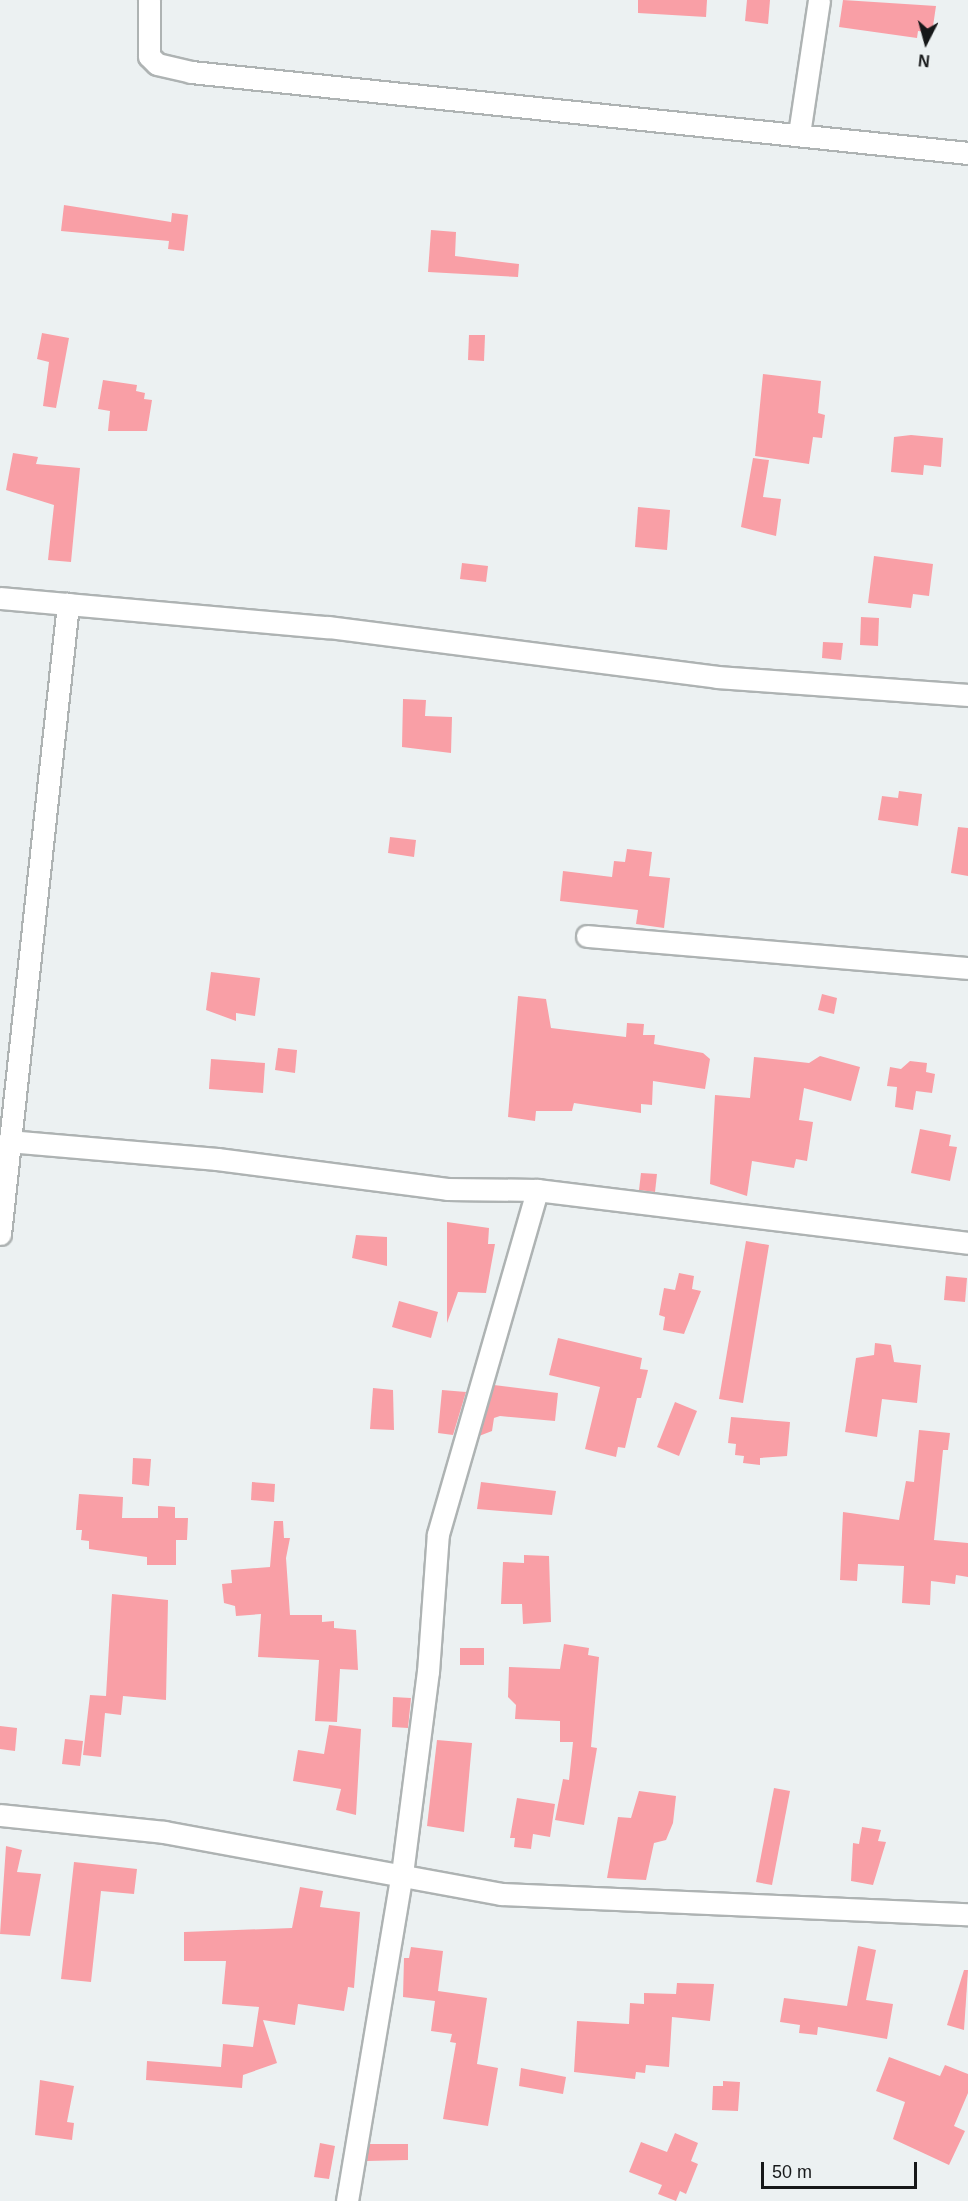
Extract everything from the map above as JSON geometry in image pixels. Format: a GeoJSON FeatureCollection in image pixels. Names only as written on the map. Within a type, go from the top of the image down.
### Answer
{"type":"FeatureCollection","features":[{"type":"Feature","properties":{"kind":"street"},"geometry":{"type":"LineString","coordinates":[[150,0],[149,56],[166,67],[968,153]]}},
{"type":"Feature","properties":{"kind":"street"},"geometry":{"type":"LineString","coordinates":[[799,134],[819,0]]}},
{"type":"Feature","properties":{"kind":"street"},"geometry":{"type":"LineString","coordinates":[[0,598],[328,627],[717,677],[968,695]]}},
{"type":"Feature","properties":{"kind":"street"},"geometry":{"type":"LineString","coordinates":[[0,1234],[8,1141],[68,604]]}},
{"type":"Feature","properties":{"kind":"street"},"geometry":{"type":"LineString","coordinates":[[587,936],[968,968]]}},
{"type":"Feature","properties":{"kind":"street"},"geometry":{"type":"LineString","coordinates":[[8,1141],[217,1159],[447,1189],[537,1190],[968,1244]]}},
{"type":"Feature","properties":{"kind":"street"},"geometry":{"type":"LineString","coordinates":[[347,2201],[402,1874],[428,1672],[438,1534],[537,1190]]}},
{"type":"Feature","properties":{"kind":"street"},"geometry":{"type":"LineString","coordinates":[[0,1815],[164,1832],[501,1894],[968,1914]]}},
{"type":"Feature","properties":{"kind":"building"},"geometry":{"type":"Polygon","coordinates":[[[638,0],[707,0],[706,17],[638,13],[638,0]]]}},
{"type":"Feature","properties":{"kind":"building"},"geometry":{"type":"Polygon","coordinates":[[[747,0],[770,0],[768,24],[745,21],[747,0]]]}},
{"type":"Feature","properties":{"kind":"building"},"geometry":{"type":"Polygon","coordinates":[[[843,0],[936,6],[932,33],[918,31],[917,38],[839,27],[843,0]]]}},
{"type":"Feature","properties":{"kind":"building"},"geometry":{"type":"Polygon","coordinates":[[[64,205],[171,222],[172,213],[188,215],[184,251],[168,249],[169,241],[61,231],[64,205]]]}},
{"type":"Feature","properties":{"kind":"building"},"geometry":{"type":"Polygon","coordinates":[[[431,230],[456,232],[455,256],[519,264],[518,277],[428,272],[431,230]]]}},
{"type":"Feature","properties":{"kind":"building"},"geometry":{"type":"Polygon","coordinates":[[[42,333],[69,338],[56,408],[43,406],[49,362],[37,359],[42,333]]]}},
{"type":"Feature","properties":{"kind":"building"},"geometry":{"type":"Polygon","coordinates":[[[469,335],[485,335],[484,361],[468,360],[469,335]]]}},
{"type":"Feature","properties":{"kind":"building"},"geometry":{"type":"Polygon","coordinates":[[[763,374],[821,381],[818,413],[825,415],[822,438],[813,437],[809,464],[755,456],[763,374]]]}},
{"type":"Feature","properties":{"kind":"building"},"geometry":{"type":"Polygon","coordinates":[[[103,380],[137,385],[136,391],[145,393],[144,399],[152,400],[147,431],[108,431],[110,411],[98,409],[103,380]]]}},
{"type":"Feature","properties":{"kind":"building"},"geometry":{"type":"Polygon","coordinates":[[[911,435],[943,438],[941,467],[924,465],[923,475],[891,472],[894,437],[911,435]]]}},
{"type":"Feature","properties":{"kind":"building"},"geometry":{"type":"Polygon","coordinates":[[[13,453],[38,457],[36,464],[80,468],[71,562],[48,560],[54,505],[6,490],[13,453]]]}},
{"type":"Feature","properties":{"kind":"building"},"geometry":{"type":"Polygon","coordinates":[[[753,458],[769,460],[763,497],[781,499],[776,536],[741,527],[753,458]]]}},
{"type":"Feature","properties":{"kind":"building"},"geometry":{"type":"Polygon","coordinates":[[[638,507],[670,510],[667,550],[635,547],[638,507]]]}},
{"type":"Feature","properties":{"kind":"building"},"geometry":{"type":"Polygon","coordinates":[[[874,556],[933,564],[929,596],[913,594],[911,608],[868,603],[874,556]]]}},
{"type":"Feature","properties":{"kind":"building"},"geometry":{"type":"Polygon","coordinates":[[[462,563],[488,566],[486,582],[460,579],[462,563]]]}},
{"type":"Feature","properties":{"kind":"building"},"geometry":{"type":"Polygon","coordinates":[[[861,617],[879,618],[878,646],[860,645],[861,617]]]}},
{"type":"Feature","properties":{"kind":"building"},"geometry":{"type":"Polygon","coordinates":[[[823,642],[843,643],[841,660],[822,658],[823,642]]]}},
{"type":"Feature","properties":{"kind":"building"},"geometry":{"type":"Polygon","coordinates":[[[403,699],[426,700],[425,716],[452,717],[451,753],[402,747],[403,699]]]}},
{"type":"Feature","properties":{"kind":"building"},"geometry":{"type":"Polygon","coordinates":[[[899,791],[922,794],[918,826],[878,820],[882,796],[898,798],[899,791]]]}},
{"type":"Feature","properties":{"kind":"building"},"geometry":{"type":"Polygon","coordinates":[[[958,827],[968,828],[968,876],[951,873],[958,827]]]}},
{"type":"Feature","properties":{"kind":"building"},"geometry":{"type":"Polygon","coordinates":[[[390,837],[416,840],[414,857],[388,853],[390,837]]]}},
{"type":"Feature","properties":{"kind":"building"},"geometry":{"type":"Polygon","coordinates":[[[627,849],[652,852],[649,876],[670,878],[664,928],[636,924],[638,910],[560,901],[563,871],[612,877],[614,861],[625,862],[627,849]]]}},
{"type":"Feature","properties":{"kind":"building"},"geometry":{"type":"Polygon","coordinates":[[[211,972],[260,978],[255,1016],[236,1013],[236,1021],[206,1010],[211,972]]]}},
{"type":"Feature","properties":{"kind":"building"},"geometry":{"type":"Polygon","coordinates":[[[822,994],[837,998],[834,1014],[818,1010],[822,994]]]}},
{"type":"Feature","properties":{"kind":"building"},"geometry":{"type":"Polygon","coordinates":[[[518,996],[546,999],[551,1028],[626,1037],[627,1023],[644,1024],[643,1035],[655,1035],[654,1044],[703,1053],[710,1059],[705,1089],[653,1081],[652,1105],[641,1104],[641,1113],[574,1103],[572,1111],[536,1111],[535,1121],[508,1117],[518,996]]]}},
{"type":"Feature","properties":{"kind":"building"},"geometry":{"type":"Polygon","coordinates":[[[278,1048],[297,1050],[295,1073],[275,1070],[278,1048]]]}},
{"type":"Feature","properties":{"kind":"building"},"geometry":{"type":"Polygon","coordinates":[[[820,1056],[860,1067],[851,1101],[804,1088],[799,1120],[813,1122],[807,1161],[796,1159],[794,1168],[752,1161],[747,1196],[710,1184],[715,1095],[750,1098],[754,1057],[809,1063],[820,1056]]]}},
{"type":"Feature","properties":{"kind":"building"},"geometry":{"type":"Polygon","coordinates":[[[211,1059],[265,1063],[263,1093],[209,1089],[211,1059]]]}},
{"type":"Feature","properties":{"kind":"building"},"geometry":{"type":"Polygon","coordinates":[[[910,1061],[927,1063],[926,1072],[935,1074],[932,1093],[916,1091],[913,1110],[895,1107],[897,1087],[887,1086],[890,1067],[901,1069],[910,1061]]]}},
{"type":"Feature","properties":{"kind":"building"},"geometry":{"type":"Polygon","coordinates":[[[920,1129],[951,1135],[949,1146],[957,1147],[950,1181],[911,1173],[920,1129]]]}},
{"type":"Feature","properties":{"kind":"building"},"geometry":{"type":"Polygon","coordinates":[[[641,1173],[657,1174],[655,1192],[639,1190],[641,1173]]]}},
{"type":"Feature","properties":{"kind":"building"},"geometry":{"type":"Polygon","coordinates":[[[447,1222],[489,1228],[488,1244],[495,1244],[486,1293],[458,1292],[447,1323],[447,1222]]]}},
{"type":"Feature","properties":{"kind":"building"},"geometry":{"type":"Polygon","coordinates":[[[356,1235],[387,1237],[387,1266],[352,1258],[356,1235]]]}},
{"type":"Feature","properties":{"kind":"building"},"geometry":{"type":"Polygon","coordinates":[[[746,1241],[769,1245],[743,1403],[719,1399],[746,1241]]]}},
{"type":"Feature","properties":{"kind":"building"},"geometry":{"type":"Polygon","coordinates":[[[679,1273],[694,1276],[692,1289],[701,1291],[684,1334],[663,1330],[665,1317],[659,1315],[664,1288],[675,1290],[679,1273]]]}},
{"type":"Feature","properties":{"kind":"building"},"geometry":{"type":"Polygon","coordinates":[[[946,1276],[967,1278],[965,1302],[944,1300],[946,1276]]]}},
{"type":"Feature","properties":{"kind":"building"},"geometry":{"type":"Polygon","coordinates":[[[399,1301],[438,1312],[431,1338],[392,1327],[399,1301]]]}},
{"type":"Feature","properties":{"kind":"building"},"geometry":{"type":"Polygon","coordinates":[[[558,1338],[642,1358],[640,1369],[648,1370],[641,1398],[637,1398],[625,1448],[618,1447],[616,1457],[585,1449],[600,1387],[549,1375],[558,1338]]]}},
{"type":"Feature","properties":{"kind":"building"},"geometry":{"type":"Polygon","coordinates":[[[875,1343],[891,1345],[894,1362],[921,1365],[917,1403],[882,1399],[877,1437],[845,1432],[856,1358],[874,1355],[875,1343]]]}},
{"type":"Feature","properties":{"kind":"building"},"geometry":{"type":"Polygon","coordinates":[[[494,1385],[558,1393],[555,1421],[500,1416],[494,1418],[492,1431],[479,1436],[494,1385]]]}},
{"type":"Feature","properties":{"kind":"building"},"geometry":{"type":"Polygon","coordinates":[[[373,1388],[393,1390],[394,1430],[370,1429],[373,1388]]]}},
{"type":"Feature","properties":{"kind":"building"},"geometry":{"type":"Polygon","coordinates":[[[442,1390],[466,1392],[453,1435],[438,1433],[442,1390]]]}},
{"type":"Feature","properties":{"kind":"building"},"geometry":{"type":"Polygon","coordinates":[[[675,1402],[697,1411],[679,1456],[657,1447],[675,1402]]]}},
{"type":"Feature","properties":{"kind":"building"},"geometry":{"type":"Polygon","coordinates":[[[731,1417],[790,1422],[787,1456],[760,1458],[760,1465],[743,1463],[744,1456],[735,1455],[736,1444],[728,1443],[731,1417]]]}},
{"type":"Feature","properties":{"kind":"building"},"geometry":{"type":"Polygon","coordinates":[[[919,1430],[950,1433],[948,1450],[943,1450],[934,1540],[968,1543],[968,1577],[956,1575],[955,1584],[931,1581],[930,1605],[902,1603],[904,1566],[858,1564],[857,1581],[840,1580],[843,1512],[899,1520],[906,1481],[914,1482],[919,1430]]]}},
{"type":"Feature","properties":{"kind":"building"},"geometry":{"type":"Polygon","coordinates":[[[133,1458],[151,1459],[149,1486],[132,1484],[133,1458]]]}},
{"type":"Feature","properties":{"kind":"building"},"geometry":{"type":"Polygon","coordinates":[[[252,1482],[275,1484],[274,1502],[251,1500],[252,1482]]]}},
{"type":"Feature","properties":{"kind":"building"},"geometry":{"type":"Polygon","coordinates":[[[481,1482],[556,1491],[552,1515],[477,1509],[481,1482]]]}},
{"type":"Feature","properties":{"kind":"building"},"geometry":{"type":"Polygon","coordinates":[[[79,1494],[123,1497],[122,1518],[158,1518],[158,1506],[175,1507],[175,1518],[188,1518],[187,1540],[176,1540],[176,1565],[147,1565],[147,1557],[89,1549],[89,1541],[81,1540],[82,1530],[76,1530],[79,1494]]]}},
{"type":"Feature","properties":{"kind":"building"},"geometry":{"type":"Polygon","coordinates":[[[274,1521],[283,1521],[284,1538],[290,1538],[286,1558],[290,1615],[322,1615],[322,1622],[334,1621],[334,1628],[356,1630],[358,1670],[340,1669],[337,1722],[315,1721],[319,1660],[258,1657],[261,1614],[236,1616],[235,1606],[224,1603],[222,1584],[232,1583],[231,1570],[270,1567],[274,1521]]]}},
{"type":"Feature","properties":{"kind":"building"},"geometry":{"type":"Polygon","coordinates":[[[524,1555],[549,1556],[551,1622],[523,1624],[522,1604],[501,1604],[503,1562],[524,1563],[524,1555]]]}},
{"type":"Feature","properties":{"kind":"building"},"geometry":{"type":"Polygon","coordinates":[[[112,1594],[168,1600],[166,1700],[123,1696],[121,1715],[105,1713],[101,1757],[83,1755],[90,1695],[106,1696],[112,1594]]]}},
{"type":"Feature","properties":{"kind":"building"},"geometry":{"type":"Polygon","coordinates":[[[564,1644],[589,1648],[588,1655],[599,1657],[591,1747],[597,1748],[584,1825],[555,1820],[563,1779],[569,1780],[573,1742],[560,1742],[560,1721],[515,1719],[516,1705],[508,1697],[509,1667],[560,1669],[564,1644]]]}},
{"type":"Feature","properties":{"kind":"building"},"geometry":{"type":"Polygon","coordinates":[[[460,1648],[484,1648],[484,1665],[460,1665],[460,1648]]]}},
{"type":"Feature","properties":{"kind":"building"},"geometry":{"type":"Polygon","coordinates":[[[393,1697],[411,1698],[408,1728],[392,1727],[393,1697]]]}},
{"type":"Feature","properties":{"kind":"building"},"geometry":{"type":"Polygon","coordinates":[[[329,1725],[361,1729],[356,1815],[336,1810],[341,1789],[293,1781],[298,1750],[324,1754],[329,1725]]]}},
{"type":"Feature","properties":{"kind":"building"},"geometry":{"type":"Polygon","coordinates":[[[0,1726],[17,1728],[15,1751],[0,1749],[0,1726]]]}},
{"type":"Feature","properties":{"kind":"building"},"geometry":{"type":"Polygon","coordinates":[[[65,1739],[83,1741],[80,1766],[62,1764],[65,1739]]]}},
{"type":"Feature","properties":{"kind":"building"},"geometry":{"type":"Polygon","coordinates":[[[437,1740],[472,1743],[464,1832],[427,1826],[437,1740]]]}},
{"type":"Feature","properties":{"kind":"building"},"geometry":{"type":"Polygon","coordinates":[[[774,1788],[790,1791],[772,1885],[756,1882],[774,1788]]]}},
{"type":"Feature","properties":{"kind":"building"},"geometry":{"type":"Polygon","coordinates":[[[639,1791],[676,1796],[673,1823],[666,1840],[654,1843],[646,1880],[607,1878],[618,1817],[631,1818],[639,1791]]]}},
{"type":"Feature","properties":{"kind":"building"},"geometry":{"type":"Polygon","coordinates":[[[517,1798],[555,1804],[550,1837],[533,1834],[531,1849],[514,1847],[515,1838],[510,1838],[517,1798]]]}},
{"type":"Feature","properties":{"kind":"building"},"geometry":{"type":"Polygon","coordinates":[[[862,1827],[881,1830],[878,1841],[886,1842],[873,1885],[851,1881],[853,1843],[859,1844],[862,1827]]]}},
{"type":"Feature","properties":{"kind":"building"},"geometry":{"type":"Polygon","coordinates":[[[6,1846],[22,1850],[17,1872],[41,1874],[30,1936],[0,1934],[6,1846]]]}},
{"type":"Feature","properties":{"kind":"building"},"geometry":{"type":"Polygon","coordinates":[[[74,1862],[137,1869],[134,1894],[101,1891],[91,1982],[61,1979],[74,1862]]]}},
{"type":"Feature","properties":{"kind":"building"},"geometry":{"type":"Polygon","coordinates":[[[300,1887],[323,1891],[320,1907],[360,1912],[354,1988],[348,1987],[344,2011],[298,2004],[295,2025],[263,2020],[277,2063],[243,2075],[242,2088],[146,2080],[147,2061],[221,2067],[223,2044],[253,2047],[259,2007],[222,2004],[226,1961],[184,1961],[184,1932],[292,1928],[300,1887]]]}},
{"type":"Feature","properties":{"kind":"building"},"geometry":{"type":"Polygon","coordinates":[[[858,1946],[876,1950],[866,2000],[893,2004],[887,2039],[818,2027],[817,2035],[799,2033],[800,2025],[780,2022],[784,1998],[847,2006],[858,1946]]]}},
{"type":"Feature","properties":{"kind":"building"},"geometry":{"type":"Polygon","coordinates":[[[411,1947],[443,1951],[438,1991],[487,1998],[477,2064],[498,2068],[488,2126],[443,2119],[456,2043],[450,2042],[452,2034],[431,2031],[435,2001],[403,1997],[404,1958],[409,1958],[411,1947]]]}},
{"type":"Feature","properties":{"kind":"building"},"geometry":{"type":"Polygon","coordinates":[[[964,1970],[968,1970],[964,2030],[947,2025],[964,1970]]]}},
{"type":"Feature","properties":{"kind":"building"},"geometry":{"type":"Polygon","coordinates":[[[677,1983],[714,1984],[710,2021],[672,2017],[669,2067],[646,2065],[645,2073],[636,2072],[635,2079],[574,2072],[577,2021],[629,2024],[630,2003],[644,2004],[644,1993],[676,1994],[677,1983]]]}},
{"type":"Feature","properties":{"kind":"building"},"geometry":{"type":"Polygon","coordinates":[[[889,2057],[940,2076],[945,2065],[968,2074],[968,2093],[954,2126],[965,2131],[949,2165],[893,2139],[905,2102],[876,2091],[889,2057]]]}},
{"type":"Feature","properties":{"kind":"building"},"geometry":{"type":"Polygon","coordinates":[[[521,2068],[566,2077],[563,2094],[519,2086],[521,2068]]]}},
{"type":"Feature","properties":{"kind":"building"},"geometry":{"type":"Polygon","coordinates":[[[40,2080],[74,2086],[67,2122],[74,2123],[72,2140],[35,2135],[40,2080]]]}},
{"type":"Feature","properties":{"kind":"building"},"geometry":{"type":"Polygon","coordinates":[[[723,2081],[740,2082],[738,2111],[712,2110],[713,2086],[723,2086],[723,2081]]]}},
{"type":"Feature","properties":{"kind":"building"},"geometry":{"type":"Polygon","coordinates":[[[675,2133],[698,2143],[691,2161],[698,2164],[686,2194],[680,2191],[676,2201],[658,2194],[662,2185],[629,2172],[641,2142],[667,2152],[675,2133]]]}},
{"type":"Feature","properties":{"kind":"building"},"geometry":{"type":"Polygon","coordinates":[[[320,2143],[335,2146],[329,2179],[314,2177],[320,2143]]]}},
{"type":"Feature","properties":{"kind":"building"},"geometry":{"type":"Polygon","coordinates":[[[369,2144],[408,2144],[408,2160],[367,2161],[369,2144]]]}}]}
